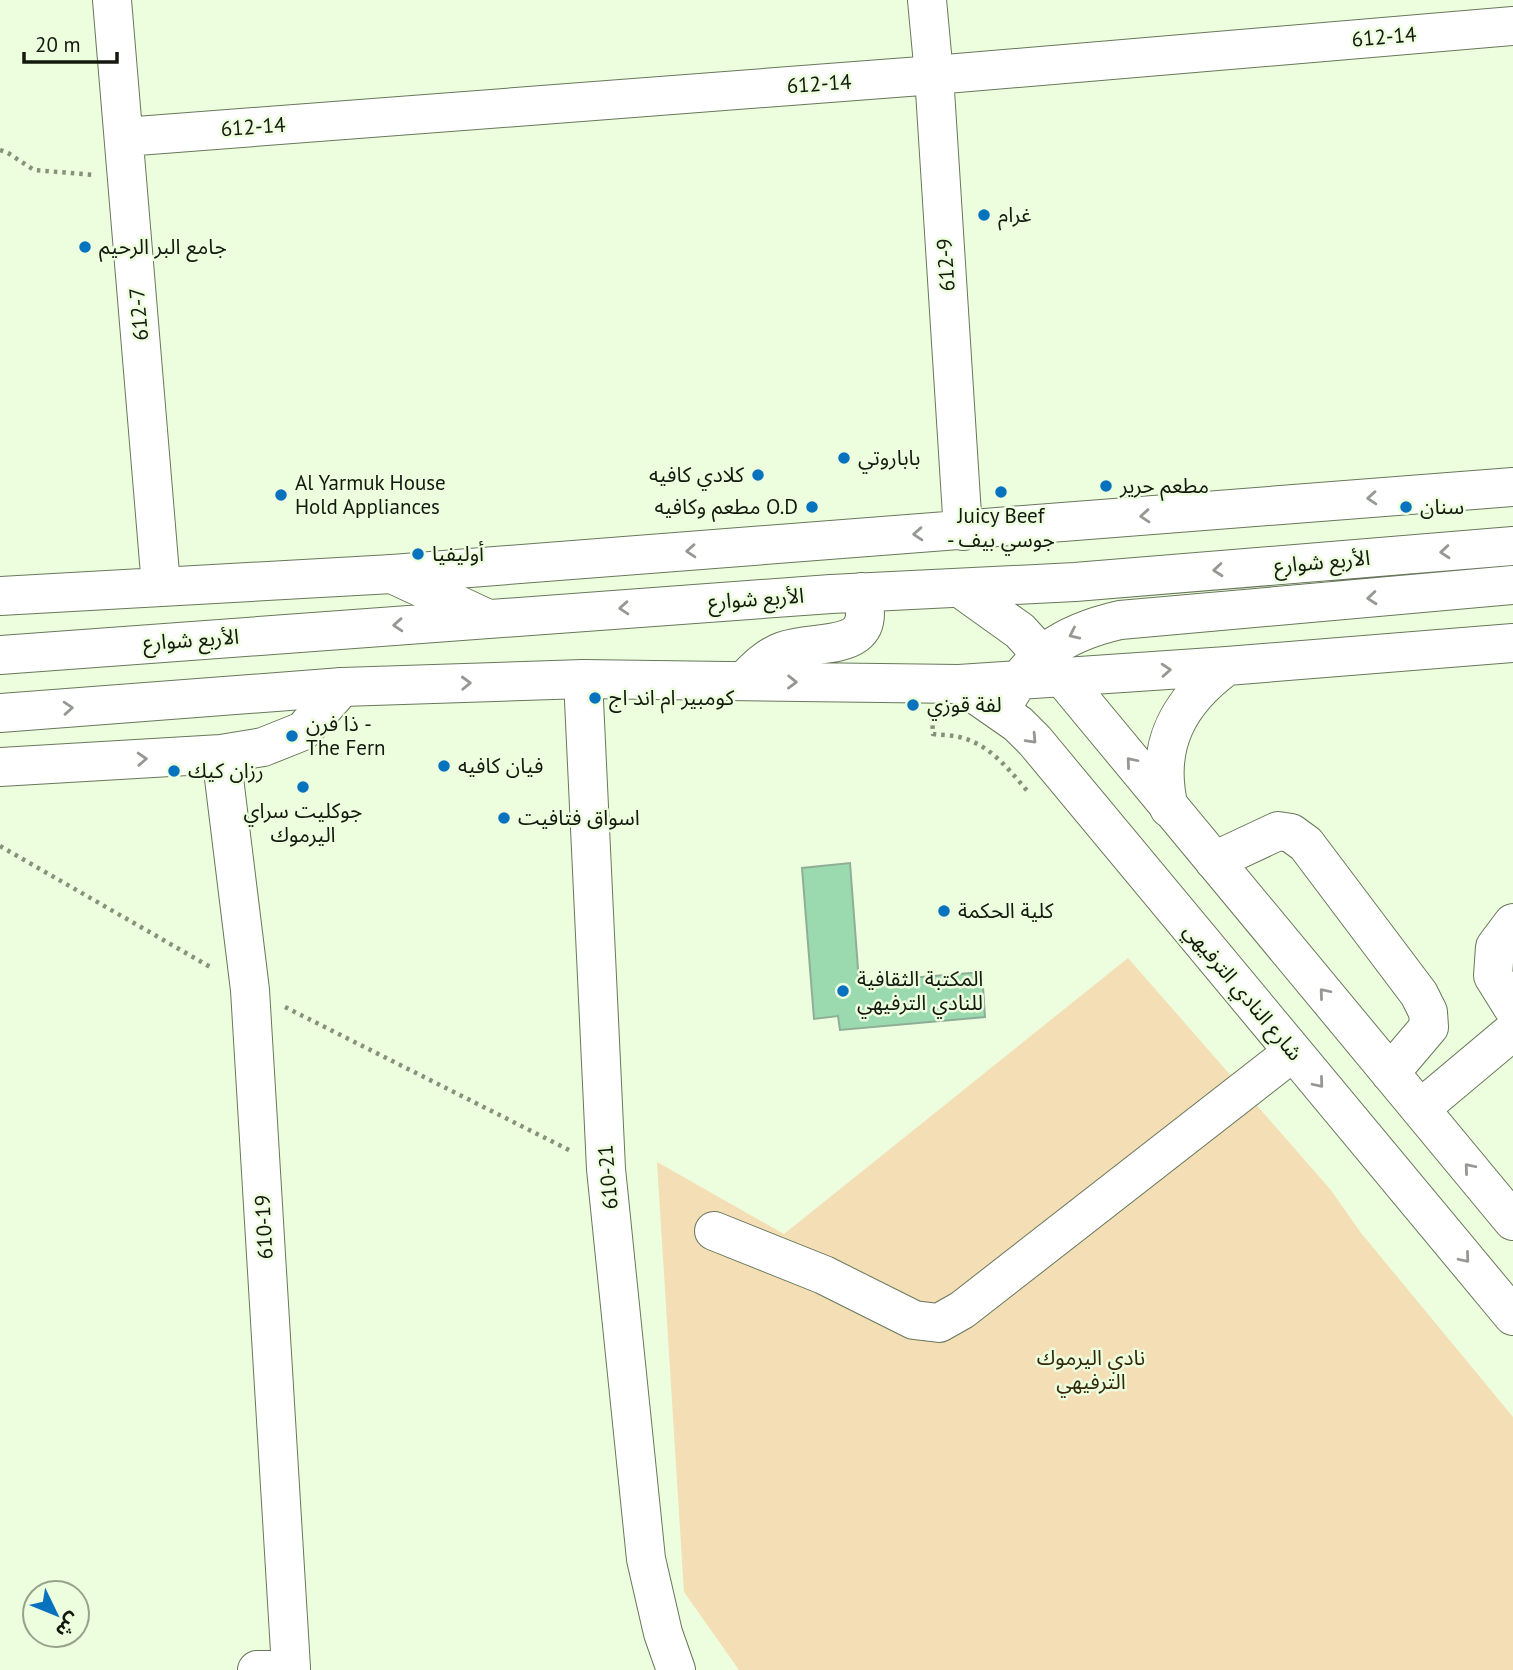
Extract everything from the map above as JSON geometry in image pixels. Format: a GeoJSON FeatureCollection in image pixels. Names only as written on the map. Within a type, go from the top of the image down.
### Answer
{"type":"FeatureCollection","features":[{"type":"Feature","properties":{"kind":"street","name":"612-7"},"geometry":{"type":"LineString","coordinates":[[112,0],[161,586]]}},
{"type":"Feature","properties":{"kind":"street","name":"612-9"},"geometry":{"type":"LineString","coordinates":[[927,0],[962,531]]}},
{"type":"Feature","properties":{"kind":"street","name":"612-14"},"geometry":{"type":"LineString","coordinates":[[126,155],[934,75],[1513,26]]}},
{"type":"Feature","properties":{"kind":"street"},"geometry":{"type":"LineString","coordinates":[[0,596],[393,574],[1513,487]]}},
{"type":"Feature","properties":{"kind":"street","name":"الأربع شوارع"},"geometry":{"type":"LineString","coordinates":[[0,655],[861,592],[1075,582],[1513,546]]}},
{"type":"Feature","properties":{"kind":"street"},"geometry":{"type":"LineString","coordinates":[[393,574],[485,618]]}},
{"type":"Feature","properties":{"kind":"street"},"geometry":{"type":"LineString","coordinates":[[1031,681],[1066,638],[1092,626],[1120,620],[1513,585]]}},
{"type":"Feature","properties":{"kind":"street","name":"شارع النادي الترفيهي"},"geometry":{"type":"LineString","coordinates":[[960,588],[1020,631],[1031,681],[1035,741],[1513,1316]]}},
{"type":"Feature","properties":{"kind":"street"},"geometry":{"type":"LineString","coordinates":[[744,681],[771,656],[786,650],[855,636],[866,619],[861,592]]}},
{"type":"Feature","properties":{"kind":"street"},"geometry":{"type":"LineString","coordinates":[[1120,620],[1112,638],[1111,648],[1114,657],[1127,672]]}},
{"type":"Feature","properties":{"kind":"street"},"geometry":{"type":"LineString","coordinates":[[0,713],[342,687],[583,679],[959,684],[1031,681],[1513,643]]}},
{"type":"Feature","properties":{"kind":"street"},"geometry":{"type":"LineString","coordinates":[[1169,808],[1164,785],[1164,762],[1169,738],[1191,697],[1227,666]]}},
{"type":"Feature","properties":{"kind":"street","name":"610-21"},"geometry":{"type":"LineString","coordinates":[[583,679],[606,1169],[646,1559],[663,1633],[676,1670]]}},
{"type":"Feature","properties":{"kind":"street","name":"شارع النادي الترفيهي"},"geometry":{"type":"LineString","coordinates":[[1031,681],[1169,808],[1513,1221]]}},
{"type":"Feature","properties":{"kind":"street"},"geometry":{"type":"LineString","coordinates":[[0,767],[221,754],[263,747],[303,730],[342,687]]}},
{"type":"Feature","properties":{"kind":"street","name":"610-19"},"geometry":{"type":"LineString","coordinates":[[221,754],[250,990],[280,1669]]}},
{"type":"Feature","properties":{"kind":"street"},"geometry":{"type":"LineString","coordinates":[[1214,861],[1278,831],[1291,833],[1306,844],[1419,994],[1428,1012],[1429,1027],[1390,1073]]}},
{"type":"Feature","properties":{"kind":"street"},"geometry":{"type":"LineString","coordinates":[[1513,923],[1495,947],[1493,976],[1513,1008]]}},
{"type":"Feature","properties":{"kind":"street"},"geometry":{"type":"LineString","coordinates":[[1420,1108],[1513,1031]]}},
{"type":"Feature","properties":{"kind":"street"},"geometry":{"type":"LineString","coordinates":[[713,1231],[824,1275],[914,1320],[939,1323],[961,1310],[1293,1052]]}},
{"type":"Feature","properties":{"kind":"path"},"geometry":{"type":"LineString","coordinates":[[0,150],[34,170],[82,175],[126,155]]}},
{"type":"Feature","properties":{"kind":"path"},"geometry":{"type":"LineString","coordinates":[[0,846],[250,990],[606,1169]]}},
{"type":"Feature","properties":{"kind":"green space","name":"نادي اليرموك الترفيهي"},"geometry":{"type":"Polygon","coordinates":[[[1128,958],[1330,1189],[1361,1233],[1513,1417],[1513,1670],[739,1670],[684,1592],[657,1162],[784,1234],[1128,958]]]}},
{"type":"Feature","properties":{"kind":"building"},"geometry":{"type":"Polygon","coordinates":[[[850,863],[859,982],[982,972],[985,1017],[840,1030],[838,1016],[814,1019],[802,868],[850,863]]]}},
{"type":"Feature","properties":{"kind":"place","name":"غرام"},"geometry":{"type":"Point","coordinates":[984,215]}},
{"type":"Feature","properties":{"kind":"place","name":"جامع البر الرحيم"},"geometry":{"type":"Point","coordinates":[85,247]}},
{"type":"Feature","properties":{"kind":"place","name":"باباروتي"},"geometry":{"type":"Point","coordinates":[844,458]}},
{"type":"Feature","properties":{"kind":"place","name":"كلادي كافيه"},"geometry":{"type":"Point","coordinates":[758,475]}},
{"type":"Feature","properties":{"kind":"place","name":"مطعم حرير"},"geometry":{"type":"Point","coordinates":[1106,486]}},
{"type":"Feature","properties":{"kind":"place","name":"Juicy Beef - جوسي بيف"},"geometry":{"type":"Point","coordinates":[1001,492]}},
{"type":"Feature","properties":{"kind":"place","name":"Al Yarmuk House Hold Appliances"},"geometry":{"type":"Point","coordinates":[281,495]}},
{"type":"Feature","properties":{"kind":"place","name":"مطعم وكافيه O.D"},"geometry":{"type":"Point","coordinates":[812,507]}},
{"type":"Feature","properties":{"kind":"place","name":"سنان"},"geometry":{"type":"Point","coordinates":[1406,507]}},
{"type":"Feature","properties":{"kind":"place","name":"أوليفيا"},"geometry":{"type":"Point","coordinates":[418,554]}},
{"type":"Feature","properties":{"kind":"place","name":"كومبير ام اند اج"},"geometry":{"type":"Point","coordinates":[595,698]}},
{"type":"Feature","properties":{"kind":"place","name":"لفة قوزي"},"geometry":{"type":"Point","coordinates":[913,705]}},
{"type":"Feature","properties":{"kind":"place","name":"ذا فرن - The Fern"},"geometry":{"type":"Point","coordinates":[292,736]}},
{"type":"Feature","properties":{"kind":"place","name":"فيان كافيه"},"geometry":{"type":"Point","coordinates":[444,766]}},
{"type":"Feature","properties":{"kind":"place","name":"رزان كيك"},"geometry":{"type":"Point","coordinates":[174,771]}},
{"type":"Feature","properties":{"kind":"place","name":"جوكليت سراي اليرموك"},"geometry":{"type":"Point","coordinates":[303,787]}},
{"type":"Feature","properties":{"kind":"place","name":"اسواق فتافيت"},"geometry":{"type":"Point","coordinates":[504,818]}},
{"type":"Feature","properties":{"kind":"place","name":"كلية الحكمة"},"geometry":{"type":"Point","coordinates":[944,911]}},
{"type":"Feature","properties":{"kind":"place","name":"المكتبة الثقافية للنادي الترفيهي"},"geometry":{"type":"Point","coordinates":[843,991]}}]}
